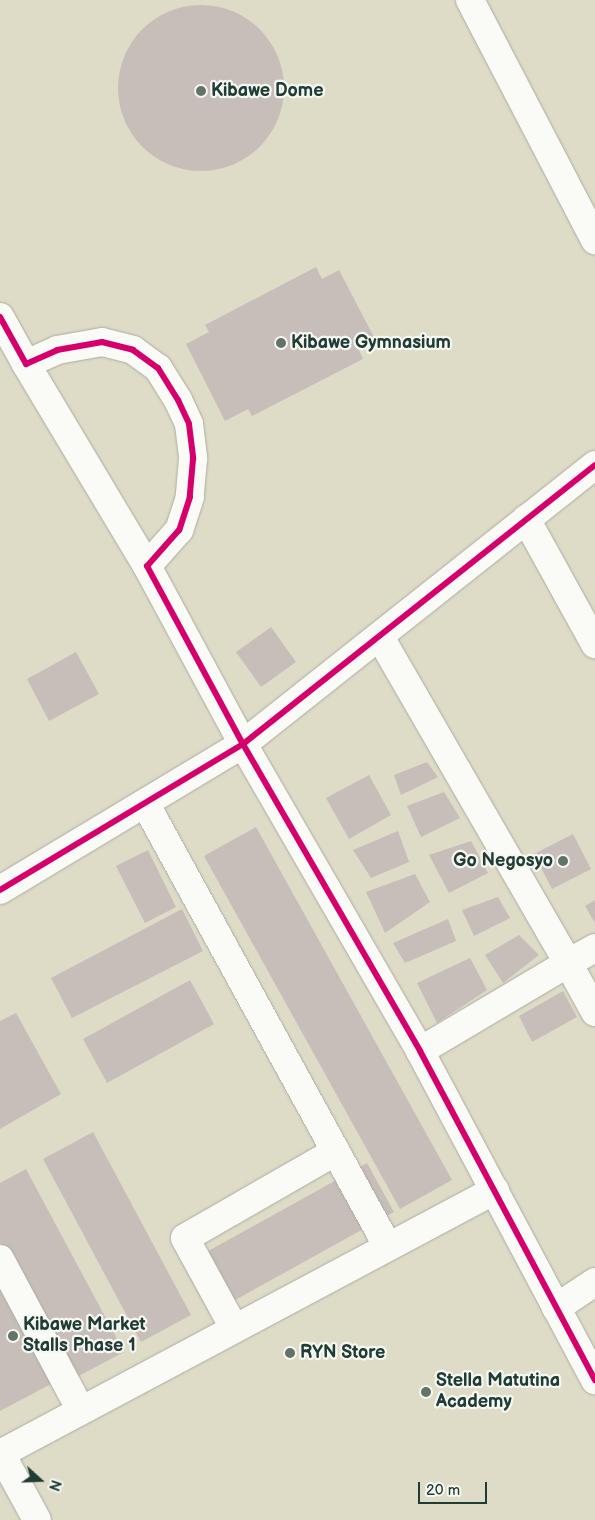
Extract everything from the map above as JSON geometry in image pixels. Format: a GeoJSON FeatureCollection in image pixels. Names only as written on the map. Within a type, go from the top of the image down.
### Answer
{"type":"FeatureCollection","features":[{"type":"Feature","properties":{"kind":"street"},"geometry":{"type":"LineString","coordinates":[[479,3],[595,240]]}},
{"type":"Feature","properties":{"kind":"street"},"geometry":{"type":"LineString","coordinates":[[0,317],[26,364],[147,566],[243,744],[420,1051],[595,1380]]}},
{"type":"Feature","properties":{"kind":"street"},"geometry":{"type":"LineString","coordinates":[[26,364],[57,350],[102,342],[133,350],[158,368],[178,400],[189,424],[193,459],[190,497],[179,530],[147,566]]}},
{"type":"Feature","properties":{"kind":"street"},"geometry":{"type":"LineString","coordinates":[[0,890],[243,744],[595,465]]}},
{"type":"Feature","properties":{"kind":"street"},"geometry":{"type":"LineString","coordinates":[[526,519],[595,644]]}},
{"type":"Feature","properties":{"kind":"street"},"geometry":{"type":"LineString","coordinates":[[380,637],[595,1012]]}},
{"type":"Feature","properties":{"kind":"street"},"geometry":{"type":"LineString","coordinates":[[145,803],[388,1247]]}},
{"type":"Feature","properties":{"kind":"street"},"geometry":{"type":"LineString","coordinates":[[420,1051],[595,948]]}},
{"type":"Feature","properties":{"kind":"street"},"geometry":{"type":"LineString","coordinates":[[234,1328],[186,1238],[336,1152]]}},
{"type":"Feature","properties":{"kind":"street"},"geometry":{"type":"LineString","coordinates":[[37,1520],[0,1453],[495,1190]]}},
{"type":"Feature","properties":{"kind":"street"},"geometry":{"type":"LineString","coordinates":[[0,1259],[80,1409]]}},
{"type":"Feature","properties":{"kind":"street"},"geometry":{"type":"LineString","coordinates":[[556,1308],[595,1282]]}},
{"type":"Feature","properties":{"kind":"building","name":"Kibawe Dome"},"geometry":{"type":"Polygon","coordinates":[[[209,5],[233,11],[260,29],[278,56],[283,72],[283,104],[278,120],[260,147],[247,157],[225,168],[193,171],[169,165],[148,152],[137,141],[121,112],[118,80],[124,56],[137,35],[148,24],[177,8],[209,5]]]}},
{"type":"Feature","properties":{"kind":"building","name":"Kibawe Gymnasium"},"geometry":{"type":"Polygon","coordinates":[[[316,267],[322,279],[339,270],[376,341],[359,350],[363,359],[252,416],[248,409],[225,421],[186,344],[209,332],[205,325],[316,267]]]}},
{"type":"Feature","properties":{"kind":"building"},"geometry":{"type":"Polygon","coordinates":[[[271,627],[296,662],[261,687],[236,652],[271,627]]]}},
{"type":"Feature","properties":{"kind":"building"},"geometry":{"type":"Polygon","coordinates":[[[76,652],[99,694],[49,721],[27,679],[76,652]]]}},
{"type":"Feature","properties":{"kind":"building"},"geometry":{"type":"Polygon","coordinates":[[[427,762],[438,777],[401,795],[394,775],[427,762]]]}},
{"type":"Feature","properties":{"kind":"building"},"geometry":{"type":"Polygon","coordinates":[[[369,775],[391,815],[349,839],[326,798],[369,775]]]}},
{"type":"Feature","properties":{"kind":"building"},"geometry":{"type":"Polygon","coordinates":[[[444,792],[460,818],[421,837],[407,806],[444,792]]]}},
{"type":"Feature","properties":{"kind":"building"},"geometry":{"type":"Polygon","coordinates":[[[256,827],[452,1180],[400,1209],[204,856],[256,827]]]}},
{"type":"Feature","properties":{"kind":"building"},"geometry":{"type":"Polygon","coordinates":[[[398,831],[409,862],[371,878],[353,850],[398,831]]]}},
{"type":"Feature","properties":{"kind":"building","name":"Go Negosyo"},"geometry":{"type":"Polygon","coordinates":[[[573,834],[591,869],[552,889],[534,854],[573,834]]]}},
{"type":"Feature","properties":{"kind":"building"},"geometry":{"type":"Polygon","coordinates":[[[471,841],[488,873],[449,893],[429,855],[471,841]]]}},
{"type":"Feature","properties":{"kind":"building"},"geometry":{"type":"Polygon","coordinates":[[[148,850],[176,907],[145,923],[116,866],[148,850]]]}},
{"type":"Feature","properties":{"kind":"building"},"geometry":{"type":"Polygon","coordinates":[[[415,874],[430,902],[385,933],[366,892],[415,874]]]}},
{"type":"Feature","properties":{"kind":"building"},"geometry":{"type":"Polygon","coordinates":[[[498,897],[510,918],[474,936],[462,910],[498,897]]]}},
{"type":"Feature","properties":{"kind":"building"},"geometry":{"type":"Polygon","coordinates":[[[595,900],[595,923],[585,906],[595,900]]]}},
{"type":"Feature","properties":{"kind":"building"},"geometry":{"type":"Polygon","coordinates":[[[182,909],[203,951],[72,1018],[51,978],[182,909]]]}},
{"type":"Feature","properties":{"kind":"building"},"geometry":{"type":"Polygon","coordinates":[[[448,919],[456,941],[405,963],[393,943],[448,919]]]}},
{"type":"Feature","properties":{"kind":"building"},"geometry":{"type":"Polygon","coordinates":[[[519,935],[539,955],[503,983],[485,955],[519,935]]]}},
{"type":"Feature","properties":{"kind":"building"},"geometry":{"type":"Polygon","coordinates":[[[470,958],[487,990],[437,1023],[417,983],[470,958]]]}},
{"type":"Feature","properties":{"kind":"building"},"geometry":{"type":"Polygon","coordinates":[[[190,980],[214,1024],[107,1083],[83,1039],[190,980]]]}},
{"type":"Feature","properties":{"kind":"building"},"geometry":{"type":"Polygon","coordinates":[[[563,991],[577,1017],[532,1042],[519,1016],[563,991]]]}},
{"type":"Feature","properties":{"kind":"building"},"geometry":{"type":"Polygon","coordinates":[[[16,1013],[61,1094],[0,1129],[0,1021],[16,1013]]]}},
{"type":"Feature","properties":{"kind":"building"},"geometry":{"type":"Polygon","coordinates":[[[93,1132],[191,1315],[141,1342],[43,1159],[93,1132]]]}},
{"type":"Feature","properties":{"kind":"building"},"geometry":{"type":"Polygon","coordinates":[[[367,1163],[394,1212],[210,1314],[183,1265],[367,1163]]]}},
{"type":"Feature","properties":{"kind":"building"},"geometry":{"type":"Polygon","coordinates":[[[26,1169],[124,1352],[73,1379],[0,1242],[0,1183],[26,1169]]]}},
{"type":"Feature","properties":{"kind":"building","name":"Kibawe Market Stalls Phase 1"},"geometry":{"type":"Polygon","coordinates":[[[0,1287],[51,1384],[0,1411],[0,1287]]]}},
{"type":"Feature","properties":{"kind":"cycle path"},"geometry":{"type":"LineString","coordinates":[[0,317],[26,364],[57,350],[102,342],[133,350],[158,368],[178,400],[189,424],[193,459],[190,497],[179,530],[147,566],[243,744],[420,1051],[595,1380]]}},
{"type":"Feature","properties":{"kind":"cycle path"},"geometry":{"type":"LineString","coordinates":[[0,890],[243,744],[595,465]]}},
{"type":"Feature","properties":{"kind":"place","name":"Kibawe Dome"},"geometry":{"type":"Point","coordinates":[201,91]}},
{"type":"Feature","properties":{"kind":"place","name":"Kibawe Gymnasium"},"geometry":{"type":"Point","coordinates":[281,343]}},
{"type":"Feature","properties":{"kind":"place","name":"Go Negosyo"},"geometry":{"type":"Point","coordinates":[563,861]}},
{"type":"Feature","properties":{"kind":"place","name":"Kibawe Market Stalls Phase 1"},"geometry":{"type":"Point","coordinates":[13,1336]}},
{"type":"Feature","properties":{"kind":"place","name":"RYN Store"},"geometry":{"type":"Point","coordinates":[290,1353]}},
{"type":"Feature","properties":{"kind":"place","name":"Stella Matutina Academy"},"geometry":{"type":"Point","coordinates":[426,1392]}}]}
